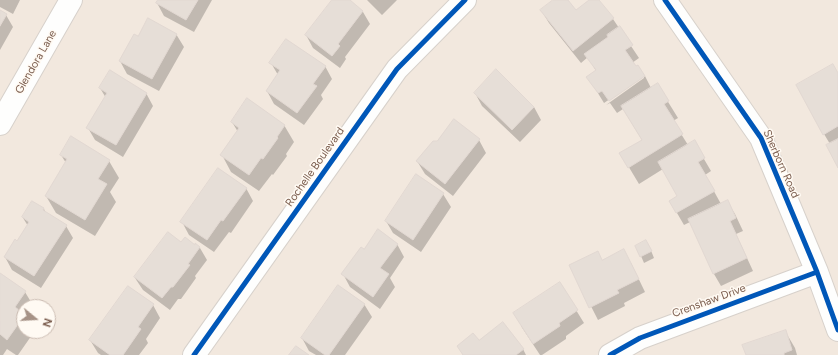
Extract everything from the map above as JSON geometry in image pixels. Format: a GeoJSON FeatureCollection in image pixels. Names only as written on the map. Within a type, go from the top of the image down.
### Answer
{"type":"FeatureCollection","features":[{"type":"Feature","properties":{"kind":"street","name":"Glendora Lane"},"geometry":{"type":"LineString","coordinates":[[0,124],[71,0]]}},
{"type":"Feature","properties":{"kind":"street","name":"Rochelle Boulevard"},"geometry":{"type":"LineString","coordinates":[[194,355],[397,69],[465,0]]}},
{"type":"Feature","properties":{"kind":"street","name":"Sherborn Road"},"geometry":{"type":"LineString","coordinates":[[665,0],[760,138],[818,272],[838,330]]}},
{"type":"Feature","properties":{"kind":"street","name":"Crenshaw Drive"},"geometry":{"type":"LineString","coordinates":[[610,355],[640,338],[818,272]]}},
{"type":"Feature","properties":{"kind":"shaded area"},"geometry":{"type":"Polygon","coordinates":[[[0,0],[838,0],[838,355],[0,355],[0,0]]]}},
{"type":"Feature","properties":{"kind":"building"},"geometry":{"type":"Polygon","coordinates":[[[158,0],[198,0],[186,20],[156,3],[158,0]]]}},
{"type":"Feature","properties":{"kind":"building"},"geometry":{"type":"Polygon","coordinates":[[[332,0],[350,0],[363,11],[338,44],[340,46],[332,56],[305,35],[332,0]]]}},
{"type":"Feature","properties":{"kind":"building"},"geometry":{"type":"Polygon","coordinates":[[[553,0],[568,0],[576,10],[589,0],[599,0],[614,18],[573,51],[540,10],[553,0]]]}},
{"type":"Feature","properties":{"kind":"building"},"geometry":{"type":"Polygon","coordinates":[[[0,10],[7,14],[0,26],[0,10]]]}},
{"type":"Feature","properties":{"kind":"building"},"geometry":{"type":"Polygon","coordinates":[[[148,18],[177,34],[152,79],[119,61],[134,34],[138,36],[148,18]]]}},
{"type":"Feature","properties":{"kind":"building"},"geometry":{"type":"Polygon","coordinates":[[[620,26],[633,45],[625,50],[645,76],[609,101],[602,91],[598,93],[586,77],[596,70],[584,54],[608,37],[607,35],[620,26]]]}},
{"type":"Feature","properties":{"kind":"building"},"geometry":{"type":"Polygon","coordinates":[[[286,39],[326,66],[313,84],[317,86],[297,113],[266,91],[280,70],[269,63],[286,39]]]}},
{"type":"Feature","properties":{"kind":"building"},"geometry":{"type":"Polygon","coordinates":[[[833,64],[838,73],[838,126],[823,135],[796,85],[833,64]]]}},
{"type":"Feature","properties":{"kind":"building"},"geometry":{"type":"Polygon","coordinates":[[[496,69],[534,107],[512,130],[474,93],[496,69]]]}},
{"type":"Feature","properties":{"kind":"building"},"geometry":{"type":"Polygon","coordinates":[[[110,70],[147,93],[116,145],[86,128],[107,93],[99,88],[110,70]]]}},
{"type":"Feature","properties":{"kind":"building"},"geometry":{"type":"Polygon","coordinates":[[[658,83],[669,101],[664,104],[683,134],[628,168],[619,153],[642,140],[621,106],[658,83]]]}},
{"type":"Feature","properties":{"kind":"building"},"geometry":{"type":"Polygon","coordinates":[[[247,98],[285,125],[263,159],[261,158],[249,175],[220,155],[239,128],[231,122],[247,98]]]}},
{"type":"Feature","properties":{"kind":"building"},"geometry":{"type":"Polygon","coordinates":[[[454,119],[480,139],[445,184],[416,161],[433,141],[437,141],[454,119]]]}},
{"type":"Feature","properties":{"kind":"building"},"geometry":{"type":"Polygon","coordinates":[[[71,136],[110,160],[98,179],[107,184],[85,220],[45,196],[67,159],[60,155],[71,136]]]}},
{"type":"Feature","properties":{"kind":"building"},"geometry":{"type":"Polygon","coordinates":[[[838,139],[838,168],[826,145],[838,139]]]}},
{"type":"Feature","properties":{"kind":"building"},"geometry":{"type":"Polygon","coordinates":[[[695,140],[705,158],[698,162],[715,191],[676,213],[669,201],[677,196],[658,162],[695,140]]]}},
{"type":"Feature","properties":{"kind":"building"},"geometry":{"type":"Polygon","coordinates":[[[218,168],[247,188],[207,240],[180,222],[218,168]]]}},
{"type":"Feature","properties":{"kind":"building"},"geometry":{"type":"Polygon","coordinates":[[[416,174],[444,193],[413,240],[385,221],[416,174]]]}},
{"type":"Feature","properties":{"kind":"building"},"geometry":{"type":"Polygon","coordinates":[[[728,200],[736,218],[730,221],[747,258],[713,274],[688,219],[728,200]]]}},
{"type":"Feature","properties":{"kind":"building"},"geometry":{"type":"Polygon","coordinates":[[[32,201],[44,208],[43,210],[67,225],[34,276],[4,257],[15,239],[17,241],[29,222],[22,217],[32,201]]]}},
{"type":"Feature","properties":{"kind":"building"},"geometry":{"type":"Polygon","coordinates":[[[378,229],[398,244],[380,268],[389,274],[373,297],[341,274],[361,247],[364,249],[378,229]]]}},
{"type":"Feature","properties":{"kind":"building"},"geometry":{"type":"Polygon","coordinates":[[[168,232],[181,242],[185,237],[200,247],[188,264],[190,265],[173,287],[171,287],[162,298],[134,277],[168,232]]]}},
{"type":"Feature","properties":{"kind":"building"},"geometry":{"type":"Polygon","coordinates":[[[646,240],[652,251],[640,257],[635,246],[646,240]]]}},
{"type":"Feature","properties":{"kind":"building"},"geometry":{"type":"Polygon","coordinates":[[[624,249],[639,279],[617,290],[619,293],[589,308],[569,265],[598,251],[602,260],[624,249]]]}},
{"type":"Feature","properties":{"kind":"building"},"geometry":{"type":"Polygon","coordinates":[[[0,273],[26,291],[20,299],[16,299],[16,327],[7,340],[0,334],[0,273]]]}},
{"type":"Feature","properties":{"kind":"building"},"geometry":{"type":"Polygon","coordinates":[[[560,282],[578,310],[559,323],[560,326],[533,344],[513,313],[560,282]]]}},
{"type":"Feature","properties":{"kind":"building"},"geometry":{"type":"Polygon","coordinates":[[[338,285],[365,304],[329,355],[325,355],[301,338],[338,285]]]}},
{"type":"Feature","properties":{"kind":"building"},"geometry":{"type":"Polygon","coordinates":[[[128,286],[154,304],[138,327],[141,329],[123,355],[110,355],[89,340],[128,286]]]}},
{"type":"Feature","properties":{"kind":"building"},"geometry":{"type":"Polygon","coordinates":[[[503,322],[524,349],[516,355],[463,355],[457,346],[473,333],[479,340],[503,322]]]}},
{"type":"Feature","properties":{"kind":"building"},"geometry":{"type":"Polygon","coordinates":[[[786,330],[792,350],[784,353],[784,355],[746,355],[742,345],[786,330]]]}},
{"type":"Feature","properties":{"kind":"building"},"geometry":{"type":"Polygon","coordinates":[[[296,346],[309,355],[289,355],[296,346]]]}},
{"type":"Feature","properties":{"kind":"cycle path"},"geometry":{"type":"LineString","coordinates":[[194,355],[397,69],[465,0]]}},
{"type":"Feature","properties":{"kind":"cycle path"},"geometry":{"type":"LineString","coordinates":[[665,0],[761,138],[817,272],[838,330]]}},
{"type":"Feature","properties":{"kind":"cycle path"},"geometry":{"type":"LineString","coordinates":[[610,355],[640,338],[817,272]]}}]}
